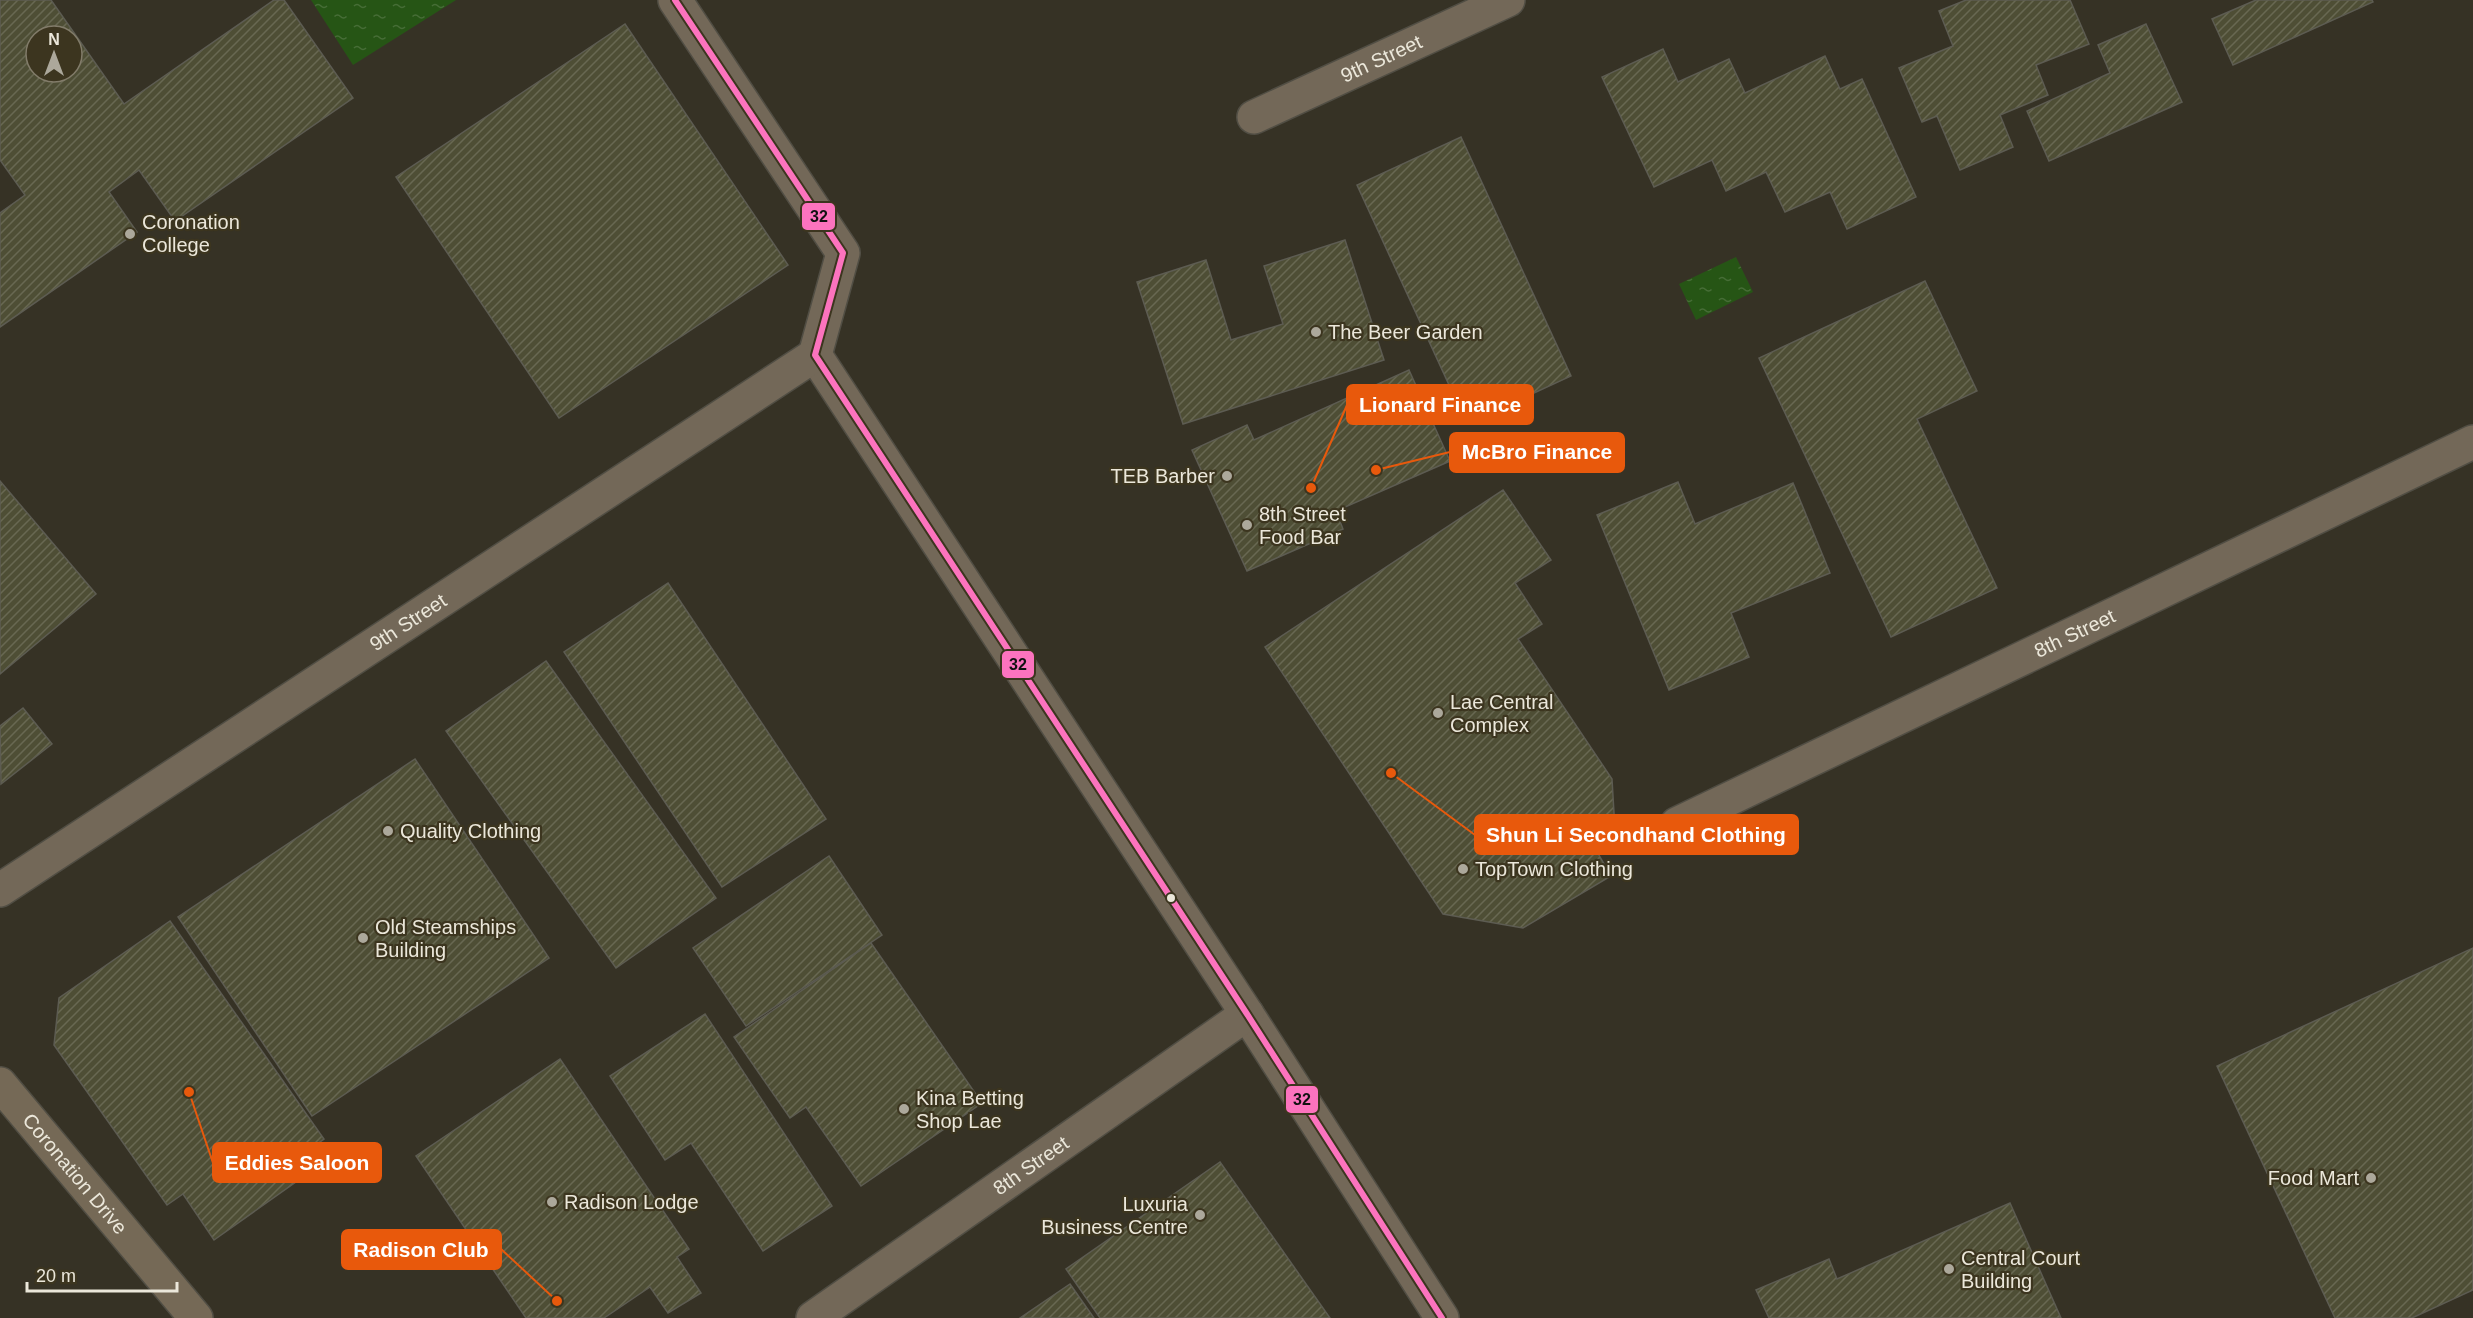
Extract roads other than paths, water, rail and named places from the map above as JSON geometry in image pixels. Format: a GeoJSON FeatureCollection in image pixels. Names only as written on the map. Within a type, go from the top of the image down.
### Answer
{"type":"FeatureCollection","features":[{"type":"Feature","properties":{"kind":"street"},"geometry":{"type":"LineString","coordinates":[[675,0],[843,253],[815,355],[1247,1014],[1442,1318]]}},
{"type":"Feature","properties":{"kind":"street","name":"9th Street"},"geometry":{"type":"LineString","coordinates":[[1254,117],[1508,0]]}},
{"type":"Feature","properties":{"kind":"street","name":"9th Street"},"geometry":{"type":"LineString","coordinates":[[0,890],[815,355]]}},
{"type":"Feature","properties":{"kind":"street","name":"8th Street"},"geometry":{"type":"LineString","coordinates":[[1677,824],[2473,442]]}},
{"type":"Feature","properties":{"kind":"street","name":"8th Street"},"geometry":{"type":"LineString","coordinates":[[813,1318],[1247,1014]]}},
{"type":"Feature","properties":{"kind":"street","name":"Coronation Drive"},"geometry":{"type":"LineString","coordinates":[[0,1084],[196,1318]]}},
{"type":"Feature","properties":{"kind":"water"},"geometry":{"type":"Polygon","coordinates":[[[311,0],[456,0],[353,65],[311,0]]]}},
{"type":"Feature","properties":{"kind":"water"},"geometry":{"type":"Polygon","coordinates":[[[1736,257],[1753,292],[1696,320],[1679,284],[1736,257]]]}},
{"type":"Feature","properties":{"kind":"place","name":"Coronation College"},"geometry":{"type":"Point","coordinates":[130,234]}},
{"type":"Feature","properties":{"kind":"place","name":"The Beer Garden"},"geometry":{"type":"Point","coordinates":[1316,332]}},
{"type":"Feature","properties":{"kind":"place","name":"McBro Finance"},"geometry":{"type":"Point","coordinates":[1376,470]}},
{"type":"Feature","properties":{"kind":"place","name":"TEB Barber"},"geometry":{"type":"Point","coordinates":[1227,476]}},
{"type":"Feature","properties":{"kind":"place","name":"Lionard Finance"},"geometry":{"type":"Point","coordinates":[1311,488]}},
{"type":"Feature","properties":{"kind":"place","name":"8th Street Food Bar"},"geometry":{"type":"Point","coordinates":[1247,525]}},
{"type":"Feature","properties":{"kind":"place","name":"Lae Central Complex"},"geometry":{"type":"Point","coordinates":[1438,713]}},
{"type":"Feature","properties":{"kind":"place","name":"Shun Li Secondhand Clothing"},"geometry":{"type":"Point","coordinates":[1391,773]}},
{"type":"Feature","properties":{"kind":"place","name":"Quality Clothing"},"geometry":{"type":"Point","coordinates":[388,831]}},
{"type":"Feature","properties":{"kind":"place","name":"TopTown Clothing"},"geometry":{"type":"Point","coordinates":[1463,869]}},
{"type":"Feature","properties":{"kind":"place","name":"Old Steamships Building"},"geometry":{"type":"Point","coordinates":[363,938]}},
{"type":"Feature","properties":{"kind":"place","name":"Eddies Saloon"},"geometry":{"type":"Point","coordinates":[189,1092]}},
{"type":"Feature","properties":{"kind":"place","name":"Kina Betting Shop Lae"},"geometry":{"type":"Point","coordinates":[904,1109]}},
{"type":"Feature","properties":{"kind":"place","name":"Food Mart"},"geometry":{"type":"Point","coordinates":[2371,1178]}},
{"type":"Feature","properties":{"kind":"place","name":"Radison Lodge"},"geometry":{"type":"Point","coordinates":[552,1202]}},
{"type":"Feature","properties":{"kind":"place","name":"Luxuria Business Centre"},"geometry":{"type":"Point","coordinates":[1200,1215]}},
{"type":"Feature","properties":{"kind":"place","name":"Central Court Building"},"geometry":{"type":"Point","coordinates":[1949,1269]}},
{"type":"Feature","properties":{"kind":"place","name":"Radison Club"},"geometry":{"type":"Point","coordinates":[557,1301]}}]}
